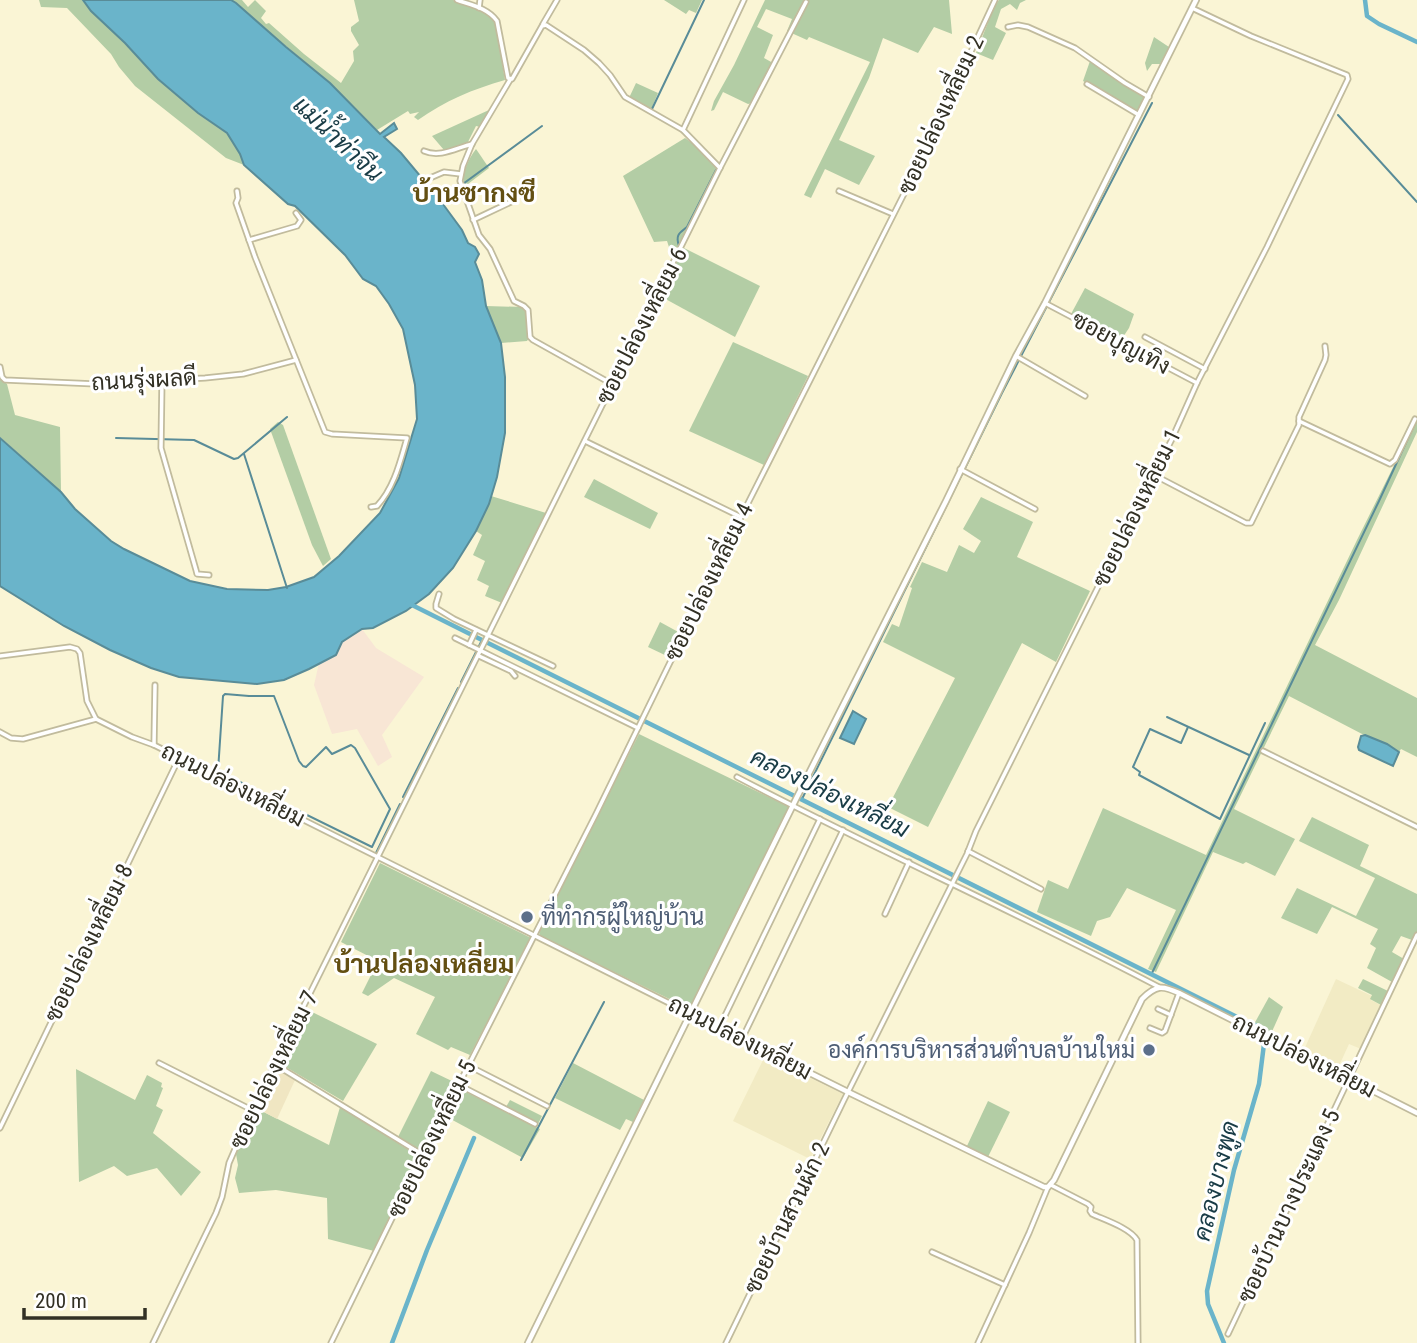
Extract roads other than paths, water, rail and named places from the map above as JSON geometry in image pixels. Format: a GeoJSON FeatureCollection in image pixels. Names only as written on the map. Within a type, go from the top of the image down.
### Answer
{"type":"FeatureCollection","features":[{"type":"Feature","properties":{"kind":"street"},"geometry":{"type":"LineString","coordinates":[[457,0],[489,12],[497,21],[506,76],[510,79]]}},
{"type":"Feature","properties":{"kind":"street"},"geometry":{"type":"LineString","coordinates":[[480,0],[480,8]]}},
{"type":"Feature","properties":{"kind":"street"},"geometry":{"type":"LineString","coordinates":[[557,0],[472,144],[461,174],[462,189],[481,239],[490,249],[514,302],[527,308],[529,333],[533,340],[612,384]]}},
{"type":"Feature","properties":{"kind":"street"},"geometry":{"type":"LineString","coordinates":[[683,130],[744,0]]}},
{"type":"Feature","properties":{"kind":"street","name":"ซอยปล่องเหลี่ยม 2"},"geometry":{"type":"LineString","coordinates":[[886,230],[995,0]]}},
{"type":"Feature","properties":{"kind":"street"},"geometry":{"type":"LineString","coordinates":[[528,1343],[796,799],[963,471],[1016,356],[1140,116],[1194,1]]}},
{"type":"Feature","properties":{"kind":"street","name":"ซอยปล่องเหลี่ยม 6"},"geometry":{"type":"LineString","coordinates":[[481,651],[720,168],[806,2]]}},
{"type":"Feature","properties":{"kind":"street","name":"ซอยปล่องเหลี่ยม 1"},"geometry":{"type":"LineString","coordinates":[[848,1092],[1348,79],[1347,75],[1251,36],[1192,8]]}},
{"type":"Feature","properties":{"kind":"street"},"geometry":{"type":"LineString","coordinates":[[544,24],[599,63],[625,97],[683,130],[720,168]]}},
{"type":"Feature","properties":{"kind":"street"},"geometry":{"type":"LineString","coordinates":[[1008,27],[1028,27],[1078,50],[1149,97]]}},
{"type":"Feature","properties":{"kind":"street"},"geometry":{"type":"LineString","coordinates":[[1087,84],[1140,116]]}},
{"type":"Feature","properties":{"kind":"street"},"geometry":{"type":"LineString","coordinates":[[424,151],[440,154],[472,144]]}},
{"type":"Feature","properties":{"kind":"street"},"geometry":{"type":"LineString","coordinates":[[430,178],[444,172],[461,174]]}},
{"type":"Feature","properties":{"kind":"street"},"geometry":{"type":"LineString","coordinates":[[237,191],[236,203],[249,240],[325,432],[407,438],[399,466],[386,495],[379,505],[372,507]]}},
{"type":"Feature","properties":{"kind":"street"},"geometry":{"type":"LineString","coordinates":[[839,191],[893,214]]}},
{"type":"Feature","properties":{"kind":"street"},"geometry":{"type":"LineString","coordinates":[[473,220],[511,202]]}},
{"type":"Feature","properties":{"kind":"street"},"geometry":{"type":"LineString","coordinates":[[249,240],[297,226],[301,220],[296,213]]}},
{"type":"Feature","properties":{"kind":"street","name":"ซอยปล่องเหลี่ยม 4"},"geometry":{"type":"LineString","coordinates":[[535,937],[741,517],[886,230]]}},
{"type":"Feature","properties":{"kind":"street","name":"ซอยบุญเทิง"},"geometry":{"type":"LineString","coordinates":[[1045,303],[1197,383]]}},
{"type":"Feature","properties":{"kind":"street"},"geometry":{"type":"LineString","coordinates":[[1145,337],[1205,369]]}},
{"type":"Feature","properties":{"kind":"street"},"geometry":{"type":"LineString","coordinates":[[1154,475],[1246,523],[1251,523],[1299,425],[1299,417],[1325,360],[1325,346]]}},
{"type":"Feature","properties":{"kind":"street"},"geometry":{"type":"LineString","coordinates":[[1016,356],[1085,396]]}},
{"type":"Feature","properties":{"kind":"street","name":"ถนนรุ่งผลดี"},"geometry":{"type":"LineString","coordinates":[[0,367],[3,378],[9,380],[96,384],[243,374],[296,360]]}},
{"type":"Feature","properties":{"kind":"street"},"geometry":{"type":"LineString","coordinates":[[162,379],[162,448],[197,574],[209,575]]}},
{"type":"Feature","properties":{"kind":"street"},"geometry":{"type":"LineString","coordinates":[[1299,421],[1390,464],[1395,460],[1415,419]]}},
{"type":"Feature","properties":{"kind":"street"},"geometry":{"type":"LineString","coordinates":[[585,440],[741,517]]}},
{"type":"Feature","properties":{"kind":"street"},"geometry":{"type":"LineString","coordinates":[[963,471],[1035,509]]}},
{"type":"Feature","properties":{"kind":"street"},"geometry":{"type":"LineString","coordinates":[[439,594],[437,608],[454,620],[553,666]]}},
{"type":"Feature","properties":{"kind":"street"},"geometry":{"type":"LineString","coordinates":[[470,643],[476,631]]}},
{"type":"Feature","properties":{"kind":"street"},"geometry":{"type":"LineString","coordinates":[[455,638],[470,643],[515,676]]}},
{"type":"Feature","properties":{"kind":"street"},"geometry":{"type":"LineString","coordinates":[[0,656],[70,647],[77,649],[80,653],[87,701],[96,719],[23,739],[11,738],[0,732]]}},
{"type":"Feature","properties":{"kind":"street"},"geometry":{"type":"LineString","coordinates":[[481,651],[638,728]]}},
{"type":"Feature","properties":{"kind":"street","name":"ซอยปล่องเหลี่ยม 7"},"geometry":{"type":"LineString","coordinates":[[153,1343],[216,1213],[229,1163],[252,1110],[481,651]]}},
{"type":"Feature","properties":{"kind":"street"},"geometry":{"type":"LineString","coordinates":[[154,745],[155,685]]}},
{"type":"Feature","properties":{"kind":"street","name":"ถนนปล่องเหลี่ยม"},"geometry":{"type":"LineString","coordinates":[[96,719],[154,745],[848,1092],[1041,1186],[1050,1186]]}},
{"type":"Feature","properties":{"kind":"street"},"geometry":{"type":"LineString","coordinates":[[1263,751],[1417,827]]}},
{"type":"Feature","properties":{"kind":"street","name":"ซอยปล่องเหลี่ยม 8"},"geometry":{"type":"LineString","coordinates":[[0,1128],[179,758]]}},
{"type":"Feature","properties":{"kind":"street"},"geometry":{"type":"LineString","coordinates":[[737,777],[1159,987]]}},
{"type":"Feature","properties":{"kind":"street"},"geometry":{"type":"LineString","coordinates":[[719,1028],[820,819]]}},
{"type":"Feature","properties":{"kind":"street"},"geometry":{"type":"LineString","coordinates":[[742,1039],[843,830]]}},
{"type":"Feature","properties":{"kind":"street"},"geometry":{"type":"LineString","coordinates":[[968,851],[1041,889]]}},
{"type":"Feature","properties":{"kind":"street"},"geometry":{"type":"LineString","coordinates":[[885,914],[909,862]]}},
{"type":"Feature","properties":{"kind":"street","name":"ซอยบ้านบางประแดง 5"},"geometry":{"type":"LineString","coordinates":[[1228,1334],[1417,935]]}},
{"type":"Feature","properties":{"kind":"street","name":"ซอยปล่องเหลี่ยม 5"},"geometry":{"type":"LineString","coordinates":[[331,1343],[535,937]]}},
{"type":"Feature","properties":{"kind":"street"},"geometry":{"type":"LineString","coordinates":[[978,1343],[1050,1186],[1142,999],[1159,987]]}},
{"type":"Feature","properties":{"kind":"street","name":"ถนนปล่องเหลี่ยม"},"geometry":{"type":"LineString","coordinates":[[1159,987],[1179,993],[1417,1113]]}},
{"type":"Feature","properties":{"kind":"street"},"geometry":{"type":"LineString","coordinates":[[1150,1028],[1164,1033],[1179,993]]}},
{"type":"Feature","properties":{"kind":"street"},"geometry":{"type":"LineString","coordinates":[[1158,1009],[1171,1015]]}},
{"type":"Feature","properties":{"kind":"street"},"geometry":{"type":"LineString","coordinates":[[159,1063],[252,1110]]}},
{"type":"Feature","properties":{"kind":"street"},"geometry":{"type":"LineString","coordinates":[[275,1064],[423,1156]]}},
{"type":"Feature","properties":{"kind":"street"},"geometry":{"type":"LineString","coordinates":[[468,1066],[547,1106]]}},
{"type":"Feature","properties":{"kind":"street"},"geometry":{"type":"LineString","coordinates":[[459,1085],[535,1124]]}},
{"type":"Feature","properties":{"kind":"street","name":"ซอยบ้านสวนผัก 2"},"geometry":{"type":"LineString","coordinates":[[726,1343],[848,1092]]}},
{"type":"Feature","properties":{"kind":"street"},"geometry":{"type":"LineString","coordinates":[[1050,1186],[1088,1204],[1092,1214],[1136,1237],[1138,1343]]}},
{"type":"Feature","properties":{"kind":"street"},"geometry":{"type":"LineString","coordinates":[[932,1252],[1004,1285]]}},
{"type":"Feature","properties":{"kind":"water","name":"แม่น้ำท่าจีน"},"geometry":{"type":"Polygon","coordinates":[[[83,0],[231,0],[236,3],[330,83],[380,134],[394,123],[397,129],[384,137],[437,196],[462,230],[468,243],[475,247],[479,254],[475,262],[482,280],[486,306],[501,343],[505,377],[505,433],[489,504],[453,568],[429,594],[406,611],[373,628],[362,629],[342,642],[336,655],[284,680],[257,684],[179,677],[151,668],[64,626],[0,586],[0,438],[61,492],[75,509],[124,549],[190,581],[227,589],[268,590],[314,577],[339,556],[380,513],[399,478],[417,419],[415,385],[403,329],[376,286],[363,279],[345,255],[295,206],[288,204],[244,165],[227,133],[198,113],[158,79],[83,0]]]}},
{"type":"Feature","properties":{"kind":"water"},"geometry":{"type":"Polygon","coordinates":[[[853,711],[866,719],[854,744],[840,738],[853,711]]]}},
{"type":"Feature","properties":{"kind":"water"},"geometry":{"type":"Polygon","coordinates":[[[1365,735],[1399,752],[1393,766],[1359,750],[1361,736],[1365,735]]]}},
{"type":"Feature","properties":{"kind":"waterway"},"geometry":{"type":"LineString","coordinates":[[652,109],[704,0]]}},
{"type":"Feature","properties":{"kind":"waterway"},"geometry":{"type":"LineString","coordinates":[[1365,0],[1367,16],[1417,42]]}},
{"type":"Feature","properties":{"kind":"waterway"},"geometry":{"type":"LineString","coordinates":[[802,799],[1002,393],[1152,103]]}},
{"type":"Feature","properties":{"kind":"waterway"},"geometry":{"type":"LineString","coordinates":[[1338,115],[1417,202]]}},
{"type":"Feature","properties":{"kind":"waterway"},"geometry":{"type":"LineString","coordinates":[[441,200],[542,126]]}},
{"type":"Feature","properties":{"kind":"waterway"},"geometry":{"type":"LineString","coordinates":[[679,246],[679,234],[687,227],[716,170]]}},
{"type":"Feature","properties":{"kind":"waterway"},"geometry":{"type":"LineString","coordinates":[[611,381],[663,279]]}},
{"type":"Feature","properties":{"kind":"waterway"},"geometry":{"type":"LineString","coordinates":[[116,438],[194,440],[234,459],[287,417]]}},
{"type":"Feature","properties":{"kind":"waterway"},"geometry":{"type":"LineString","coordinates":[[1152,973],[1417,419]]}},
{"type":"Feature","properties":{"kind":"waterway"},"geometry":{"type":"LineString","coordinates":[[244,454],[287,588]]}},
{"type":"Feature","properties":{"kind":"waterway","name":"คลองปล่องเหลี่ยม"},"geometry":{"type":"LineString","coordinates":[[408,603],[1261,1028],[1265,1036],[1259,1084],[1234,1170],[1207,1291],[1208,1304],[1224,1343]]}},
{"type":"Feature","properties":{"kind":"waterway","name":"คลองปล่องเหลี่ยม"},"geometry":{"type":"LineString","coordinates":[[479,646],[482,640]]}},
{"type":"Feature","properties":{"kind":"waterway"},"geometry":{"type":"LineString","coordinates":[[461,682],[476,652]]}},
{"type":"Feature","properties":{"kind":"waterway"},"geometry":{"type":"LineString","coordinates":[[403,797],[458,688]]}},
{"type":"Feature","properties":{"kind":"waterway"},"geometry":{"type":"LineString","coordinates":[[225,694],[274,696],[303,766],[306,767],[326,747],[332,754],[351,745],[355,748],[390,809],[372,847],[218,771],[225,694]]}},
{"type":"Feature","properties":{"kind":"waterway"},"geometry":{"type":"LineString","coordinates":[[1167,717],[1249,755]]}},
{"type":"Feature","properties":{"kind":"waterway"},"geometry":{"type":"LineString","coordinates":[[1188,727],[1181,743],[1150,729],[1133,767],[1140,772],[1139,775],[1220,819],[1265,723]]}},
{"type":"Feature","properties":{"kind":"waterway"},"geometry":{"type":"LineString","coordinates":[[376,853],[400,804]]}},
{"type":"Feature","properties":{"kind":"waterway"},"geometry":{"type":"LineString","coordinates":[[521,1160],[604,1002]]}},
{"type":"Feature","properties":{"kind":"waterway"},"geometry":{"type":"LineString","coordinates":[[392,1343],[474,1138]]}},
{"type":"Feature","properties":{"kind":"place","name":"ที่ทำกรผู้ใหญ่บ้าน"},"geometry":{"type":"Point","coordinates":[527,917]}},
{"type":"Feature","properties":{"kind":"place","name":"องค์การบริหารส่วนตำบลบ้านใหม่"},"geometry":{"type":"Point","coordinates":[1149,1050]}},
{"type":"Feature","properties":{"kind":"district","name":"บ้านซากงซี"},"geometry":{"type":"Point","coordinates":[474,193]}},
{"type":"Feature","properties":{"kind":"district","name":"บ้านปล่องเหลี่ยม"},"geometry":{"type":"Point","coordinates":[424,964]}},
{"type":"Feature","properties":{"kind":"water label","name":"คลองบางพูด"},"geometry":{"type":"Point","coordinates":[1216,1181]}}]}
